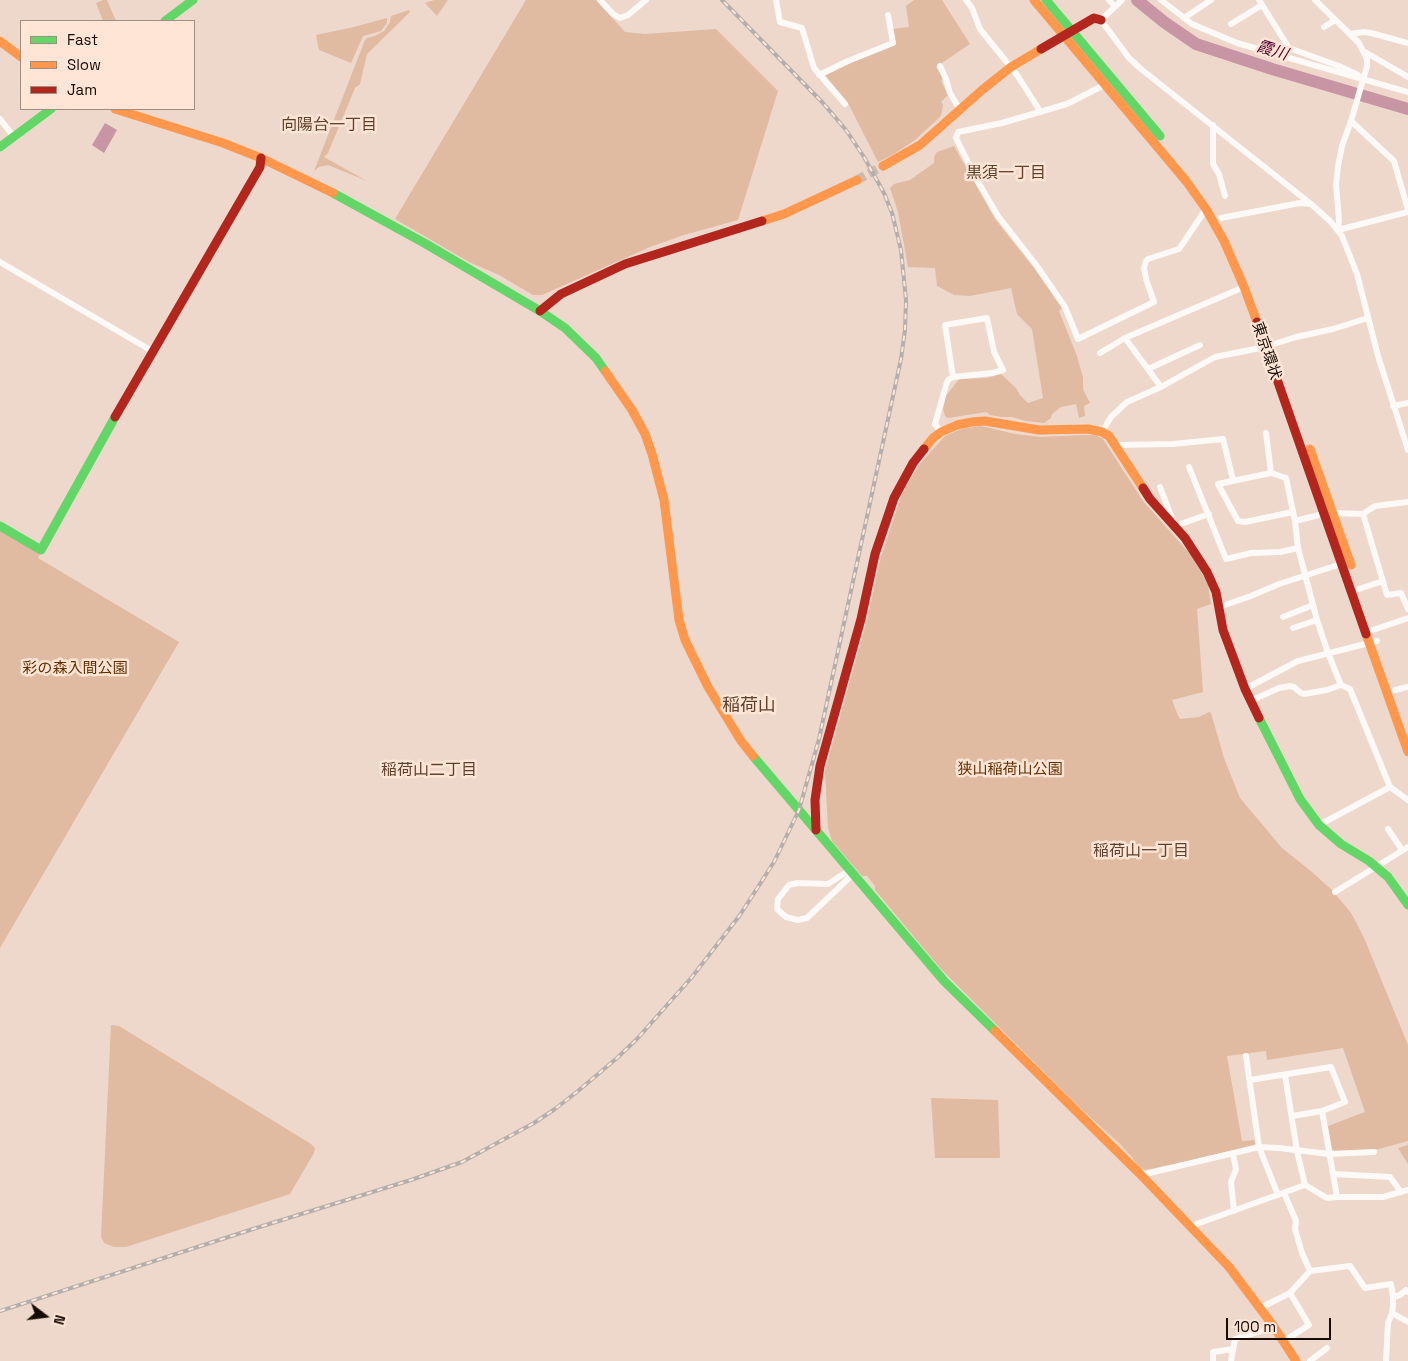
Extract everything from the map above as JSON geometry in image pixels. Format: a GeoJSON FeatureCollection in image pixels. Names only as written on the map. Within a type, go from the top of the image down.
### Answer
{"type":"FeatureCollection","features":[{"type":"Feature","properties":{"kind":"main road"},"geometry":{"type":"LineString","coordinates":[[165,20],[194,0]]}},
{"type":"Feature","properties":{"kind":"main road","name":"東京環状"},"geometry":{"type":"LineString","coordinates":[[1034,0],[1068,33],[1138,108],[1208,197],[1221,218],[1246,272],[1268,346]]}},
{"type":"Feature","properties":{"kind":"main road","name":"東京環状"},"geometry":{"type":"LineString","coordinates":[[1046,0],[1106,84],[1171,162],[1206,209],[1224,241],[1268,346],[1328,513],[1359,589],[1373,630],[1373,642],[1408,752]]}},
{"type":"Feature","properties":{"kind":"main road"},"geometry":{"type":"LineString","coordinates":[[883,166],[920,145],[1011,67],[1094,18],[1102,20]]}},
{"type":"Feature","properties":{"kind":"main road"},"geometry":{"type":"LineString","coordinates":[[0,41],[20,56]]}},
{"type":"Feature","properties":{"kind":"main road"},"geometry":{"type":"LineString","coordinates":[[0,147],[50,110]]}},
{"type":"Feature","properties":{"kind":"main road"},"geometry":{"type":"LineString","coordinates":[[119,110],[200,135],[261,158],[349,201],[540,311],[565,328],[596,358],[618,389],[640,426],[652,454],[661,486],[679,620],[685,640],[708,687],[740,741],[956,995],[1140,1175],[1229,1267],[1284,1341],[1296,1361]]}},
{"type":"Feature","properties":{"kind":"main road"},"geometry":{"type":"LineString","coordinates":[[0,526],[41,550],[152,351],[260,167],[261,158]]}},
{"type":"Feature","properties":{"kind":"main road"},"geometry":{"type":"LineString","coordinates":[[540,311],[548,302],[561,294],[626,264],[784,214],[857,180]]}},
{"type":"Feature","properties":{"kind":"main road"},"geometry":{"type":"LineString","coordinates":[[816,830],[815,800],[820,766],[861,619],[875,554],[894,498],[906,474],[933,438],[957,425],[985,421],[1027,429],[1088,429],[1102,432],[1109,436],[1150,499],[1175,526],[1207,572],[1216,592],[1223,630],[1245,689],[1300,799],[1319,825],[1342,844],[1376,866],[1398,888],[1408,904]]}},
{"type":"Feature","properties":{"kind":"main road","name":"東京環状"},"geometry":{"type":"LineString","coordinates":[[1328,513],[1341,564],[1395,690],[1408,728]]}},
{"type":"Feature","properties":{"kind":"street"},"geometry":{"type":"LineString","coordinates":[[600,0],[606,4],[615,16],[624,18],[646,0]]}},
{"type":"Feature","properties":{"kind":"street"},"geometry":{"type":"LineString","coordinates":[[776,0],[780,22],[802,28],[814,68],[845,104]]}},
{"type":"Feature","properties":{"kind":"street"},"geometry":{"type":"LineString","coordinates":[[966,0],[972,8],[980,29],[1011,67],[1040,111]]}},
{"type":"Feature","properties":{"kind":"street"},"geometry":{"type":"LineString","coordinates":[[1109,0],[1115,7]]}},
{"type":"Feature","properties":{"kind":"street"},"geometry":{"type":"LineString","coordinates":[[1122,0],[1102,20],[1134,63],[1311,204],[1338,230],[1358,274],[1368,318],[1393,406],[1408,450]]}},
{"type":"Feature","properties":{"kind":"street"},"geometry":{"type":"LineString","coordinates":[[1161,0],[1184,18],[1237,43],[1408,92]]}},
{"type":"Feature","properties":{"kind":"street"},"geometry":{"type":"LineString","coordinates":[[1184,18],[1212,0]]}},
{"type":"Feature","properties":{"kind":"street"},"geometry":{"type":"LineString","coordinates":[[1314,0],[1359,43],[1365,52],[1367,66],[1342,146],[1336,185],[1338,230]]}},
{"type":"Feature","properties":{"kind":"street"},"geometry":{"type":"LineString","coordinates":[[1231,24],[1260,3],[1289,48],[1351,71],[1363,78]]}},
{"type":"Feature","properties":{"kind":"street"},"geometry":{"type":"LineString","coordinates":[[819,75],[893,43],[888,15]]}},
{"type":"Feature","properties":{"kind":"street"},"geometry":{"type":"LineString","coordinates":[[1324,28],[1336,20]]}},
{"type":"Feature","properties":{"kind":"street"},"geometry":{"type":"LineString","coordinates":[[1350,34],[1371,33],[1408,44]]}},
{"type":"Feature","properties":{"kind":"street"},"geometry":{"type":"LineString","coordinates":[[1365,52],[1408,77]]}},
{"type":"Feature","properties":{"kind":"street"},"geometry":{"type":"LineString","coordinates":[[940,66],[950,93],[960,110]]}},
{"type":"Feature","properties":{"kind":"street"},"geometry":{"type":"LineString","coordinates":[[1106,84],[1067,104],[1002,123],[958,132],[956,138],[976,180],[998,216],[1037,266],[1065,307],[1078,339],[1154,302],[1146,279],[1144,268],[1146,261],[1179,249],[1206,209]]}},
{"type":"Feature","properties":{"kind":"street"},"geometry":{"type":"LineString","coordinates":[[0,119],[14,137]]}},
{"type":"Feature","properties":{"kind":"street"},"geometry":{"type":"LineString","coordinates":[[1338,230],[1408,211],[1394,161],[1351,121]]}},
{"type":"Feature","properties":{"kind":"street"},"geometry":{"type":"LineString","coordinates":[[1213,125],[1213,164],[1219,174],[1225,196]]}},
{"type":"Feature","properties":{"kind":"street"},"geometry":{"type":"LineString","coordinates":[[1221,218],[1300,203],[1311,204]]}},
{"type":"Feature","properties":{"kind":"street"},"geometry":{"type":"LineString","coordinates":[[0,262],[152,351]]}},
{"type":"Feature","properties":{"kind":"street"},"geometry":{"type":"LineString","coordinates":[[1100,353],[1125,338],[1244,288]]}},
{"type":"Feature","properties":{"kind":"street"},"geometry":{"type":"LineString","coordinates":[[941,432],[935,424],[948,380],[953,377],[1003,370],[994,352],[988,318],[945,325],[953,377]]}},
{"type":"Feature","properties":{"kind":"street"},"geometry":{"type":"LineString","coordinates":[[1102,432],[1111,417],[1127,402],[1161,387],[1214,357],[1268,346],[1368,318]]}},
{"type":"Feature","properties":{"kind":"street"},"geometry":{"type":"LineString","coordinates":[[1125,338],[1161,387]]}},
{"type":"Feature","properties":{"kind":"street"},"geometry":{"type":"LineString","coordinates":[[1148,369],[1200,344]]}},
{"type":"Feature","properties":{"kind":"street"},"geometry":{"type":"LineString","coordinates":[[1393,406],[1408,403]]}},
{"type":"Feature","properties":{"kind":"street"},"geometry":{"type":"LineString","coordinates":[[1266,433],[1271,473]]}},
{"type":"Feature","properties":{"kind":"street"},"geometry":{"type":"LineString","coordinates":[[1115,445],[1173,444],[1223,439],[1233,480]]}},
{"type":"Feature","properties":{"kind":"street"},"geometry":{"type":"LineString","coordinates":[[1189,466],[1226,559],[1251,553],[1280,552],[1298,548]]}},
{"type":"Feature","properties":{"kind":"street"},"geometry":{"type":"LineString","coordinates":[[1293,512],[1245,522],[1238,521],[1218,484],[1271,473],[1286,478],[1295,521],[1298,548],[1313,605],[1328,653],[1341,685]]}},
{"type":"Feature","properties":{"kind":"street"},"geometry":{"type":"LineString","coordinates":[[1160,487],[1175,526],[1209,514]]}},
{"type":"Feature","properties":{"kind":"street"},"geometry":{"type":"LineString","coordinates":[[1295,521],[1328,513],[1363,514],[1375,506],[1408,502]]}},
{"type":"Feature","properties":{"kind":"street"},"geometry":{"type":"LineString","coordinates":[[1363,514],[1387,595],[1401,593],[1408,609]]}},
{"type":"Feature","properties":{"kind":"street"},"geometry":{"type":"LineString","coordinates":[[1219,607],[1305,574],[1341,564]]}},
{"type":"Feature","properties":{"kind":"street"},"geometry":{"type":"LineString","coordinates":[[1359,589],[1383,582]]}},
{"type":"Feature","properties":{"kind":"street"},"geometry":{"type":"LineString","coordinates":[[1283,617],[1313,605]]}},
{"type":"Feature","properties":{"kind":"street"},"geometry":{"type":"LineString","coordinates":[[1373,630],[1408,618]]}},
{"type":"Feature","properties":{"kind":"street"},"geometry":{"type":"LineString","coordinates":[[1293,628],[1317,620]]}},
{"type":"Feature","properties":{"kind":"street"},"geometry":{"type":"LineString","coordinates":[[1245,689],[1298,662],[1373,642]]}},
{"type":"Feature","properties":{"kind":"street"},"geometry":{"type":"LineString","coordinates":[[1250,701],[1279,688],[1290,686],[1294,686],[1300,693],[1304,694],[1327,690],[1341,685],[1350,689],[1390,787],[1408,800]]}},
{"type":"Feature","properties":{"kind":"street"},"geometry":{"type":"LineString","coordinates":[[1395,690],[1408,687]]}},
{"type":"Feature","properties":{"kind":"street"},"geometry":{"type":"LineString","coordinates":[[1319,825],[1390,787]]}},
{"type":"Feature","properties":{"kind":"street"},"geometry":{"type":"LineString","coordinates":[[1336,892],[1405,848],[1388,829]]}},
{"type":"Feature","properties":{"kind":"street"},"geometry":{"type":"LineString","coordinates":[[845,872],[851,872],[849,878],[814,913],[806,918],[798,920],[786,918],[777,910],[778,899],[789,885],[798,883],[828,884],[845,872]]}},
{"type":"Feature","properties":{"kind":"street"},"geometry":{"type":"LineString","coordinates":[[1246,1056],[1259,1148],[1296,1221],[1295,1229],[1310,1272]]}},
{"type":"Feature","properties":{"kind":"street"},"geometry":{"type":"LineString","coordinates":[[1250,1080],[1332,1067],[1345,1102],[1322,1111],[1292,1116]]}},
{"type":"Feature","properties":{"kind":"street"},"geometry":{"type":"LineString","coordinates":[[1285,1075],[1297,1151],[1305,1185],[1327,1198],[1337,1196],[1383,1197],[1405,1191]]}},
{"type":"Feature","properties":{"kind":"street"},"geometry":{"type":"LineString","coordinates":[[1322,1111],[1337,1196]]}},
{"type":"Feature","properties":{"kind":"street"},"geometry":{"type":"LineString","coordinates":[[1140,1175],[1259,1148],[1329,1154],[1374,1152]]}},
{"type":"Feature","properties":{"kind":"street"},"geometry":{"type":"LineString","coordinates":[[1234,1154],[1236,1169],[1231,1186],[1234,1211]]}},
{"type":"Feature","properties":{"kind":"street"},"geometry":{"type":"LineString","coordinates":[[1334,1174],[1390,1177],[1405,1191]]}},
{"type":"Feature","properties":{"kind":"street"},"geometry":{"type":"LineString","coordinates":[[1191,1226],[1305,1185]]}},
{"type":"Feature","properties":{"kind":"street"},"geometry":{"type":"LineString","coordinates":[[1260,1308],[1290,1293],[1310,1272],[1350,1266],[1365,1288],[1391,1284],[1393,1297],[1392,1313],[1388,1323],[1386,1361]]}},
{"type":"Feature","properties":{"kind":"street"},"geometry":{"type":"LineString","coordinates":[[1393,1297],[1400,1295],[1406,1290],[1408,1292]]}},
{"type":"Feature","properties":{"kind":"street"},"geometry":{"type":"LineString","coordinates":[[1284,1341],[1310,1325],[1290,1293]]}},
{"type":"Feature","properties":{"kind":"street"},"geometry":{"type":"LineString","coordinates":[[1392,1313],[1408,1322]]}},
{"type":"Feature","properties":{"kind":"street"},"geometry":{"type":"LineString","coordinates":[[1230,1361],[1235,1339],[1274,1327]]}},
{"type":"Feature","properties":{"kind":"street"},"geometry":{"type":"LineString","coordinates":[[1310,1361],[1327,1348]]}},
{"type":"Feature","properties":{"kind":"street"},"geometry":{"type":"LineString","coordinates":[[1213,1361],[1213,1352],[1233,1349]]}},
{"type":"Feature","properties":{"kind":"green space"},"geometry":{"type":"Polygon","coordinates":[[[107,0],[116,20],[103,20],[96,3],[107,0]]]}},
{"type":"Feature","properties":{"kind":"green space"},"geometry":{"type":"Polygon","coordinates":[[[434,0],[448,0],[437,16],[425,3],[434,0]]]}},
{"type":"Feature","properties":{"kind":"green space"},"geometry":{"type":"Polygon","coordinates":[[[526,0],[596,0],[625,32],[645,34],[716,29],[778,91],[738,220],[650,247],[542,295],[533,295],[499,275],[469,262],[395,219],[526,0]]]}},
{"type":"Feature","properties":{"kind":"green space"},"geometry":{"type":"Polygon","coordinates":[[[914,0],[942,0],[970,44],[936,67],[943,78],[941,81],[948,95],[941,102],[943,105],[941,116],[915,140],[878,162],[848,103],[825,75],[894,44],[892,29],[909,27],[906,6],[914,0]]]}},
{"type":"Feature","properties":{"kind":"green space"},"geometry":{"type":"Polygon","coordinates":[[[409,10],[410,12],[367,54],[360,84],[355,88],[328,153],[324,157],[367,181],[328,165],[319,167],[314,171],[365,40],[384,31],[390,22],[391,16],[409,10]]]}},
{"type":"Feature","properties":{"kind":"green space"},"geometry":{"type":"Polygon","coordinates":[[[387,18],[387,23],[381,31],[363,36],[351,63],[319,50],[316,35],[387,18]]]}},
{"type":"Feature","properties":{"kind":"green space"},"geometry":{"type":"Polygon","coordinates":[[[954,146],[995,219],[1034,268],[1062,308],[1059,311],[1077,356],[1083,378],[1083,389],[1090,403],[1084,406],[1085,416],[1079,418],[1076,404],[1061,407],[1044,423],[990,415],[986,412],[948,418],[945,416],[943,409],[946,396],[959,379],[987,378],[1001,374],[1028,403],[1043,398],[1032,329],[1017,314],[1011,288],[970,296],[954,295],[937,286],[935,268],[908,267],[898,212],[890,188],[894,184],[910,180],[934,163],[934,157],[937,152],[954,146]]]}},
{"type":"Feature","properties":{"kind":"green space","name":"狭山稲荷山公園"},"geometry":{"type":"Polygon","coordinates":[[[981,426],[1015,434],[1040,437],[1095,435],[1103,439],[1143,501],[1190,554],[1200,570],[1208,585],[1211,604],[1197,609],[1203,692],[1172,700],[1180,719],[1199,717],[1209,712],[1211,713],[1224,758],[1240,798],[1282,848],[1332,890],[1351,913],[1357,924],[1408,1045],[1408,1141],[1379,1149],[1336,1152],[1332,1149],[1328,1126],[1365,1112],[1343,1048],[1267,1060],[1266,1051],[1227,1056],[1242,1141],[1256,1140],[1257,1142],[1253,1147],[1146,1170],[1139,1168],[1119,1143],[1078,1106],[941,969],[875,890],[875,886],[867,876],[862,876],[832,841],[828,828],[825,771],[867,620],[881,557],[902,494],[919,465],[945,436],[962,429],[981,426]]]}},
{"type":"Feature","properties":{"kind":"green space","name":"彩の森入間公園"},"geometry":{"type":"Polygon","coordinates":[[[0,526],[41,551],[38,558],[179,642],[0,948],[0,526]]]}},
{"type":"Feature","properties":{"kind":"green space"},"geometry":{"type":"Polygon","coordinates":[[[111,1025],[119,1026],[311,1144],[315,1148],[314,1153],[290,1194],[126,1247],[114,1247],[104,1243],[101,1237],[111,1025]]]}},
{"type":"Feature","properties":{"kind":"green space"},"geometry":{"type":"Polygon","coordinates":[[[931,1098],[998,1100],[1000,1158],[935,1158],[931,1098]]]}},
{"type":"Feature","properties":{"kind":"green space"},"geometry":{"type":"Polygon","coordinates":[[[1408,1145],[1408,1164],[1398,1148],[1408,1145]]]}},
{"type":"Feature","properties":{"kind":"shaded area"},"geometry":{"type":"Polygon","coordinates":[[[105,123],[117,130],[104,153],[92,145],[105,123]]]}},
{"type":"Feature","properties":{"kind":"waterway","name":"霞川"},"geometry":{"type":"LineString","coordinates":[[1137,0],[1196,44],[1272,69],[1408,109]]}},
{"type":"Feature","properties":{"kind":"tunnel"},"geometry":{"type":"LineString","coordinates":[[857,180],[883,166]]}},
{"type":"Feature","properties":{"kind":"railway"},"geometry":{"type":"LineString","coordinates":[[0,1311],[411,1180],[462,1162],[534,1123],[578,1091],[637,1039],[692,977],[740,915],[774,862],[799,810],[819,739],[901,359],[905,330],[906,300],[901,250],[892,213],[884,193],[864,157],[846,130],[823,103],[722,0]]}},
{"type":"Feature","properties":{"kind":"traffic: fast"},"geometry":{"type":"LineString","coordinates":[[166,20],[193,0]]}},
{"type":"Feature","properties":{"kind":"traffic: fast"},"geometry":{"type":"LineString","coordinates":[[1046,0],[1160,136]]}},
{"type":"Feature","properties":{"kind":"traffic: fast"},"geometry":{"type":"LineString","coordinates":[[0,147],[50,110]]}},
{"type":"Feature","properties":{"kind":"traffic: fast"},"geometry":{"type":"LineString","coordinates":[[333,193],[426,244],[540,311],[565,328],[596,358],[605,371]]}},
{"type":"Feature","properties":{"kind":"traffic: fast"},"geometry":{"type":"LineString","coordinates":[[0,526],[41,550],[115,417]]}},
{"type":"Feature","properties":{"kind":"traffic: fast"},"geometry":{"type":"LineString","coordinates":[[1259,718],[1300,799],[1319,825],[1341,844],[1369,861],[1388,877],[1408,905]]}},
{"type":"Feature","properties":{"kind":"traffic: fast"},"geometry":{"type":"LineString","coordinates":[[753,756],[944,981],[995,1031]]}},
{"type":"Feature","properties":{"kind":"traffic: slow"},"geometry":{"type":"LineString","coordinates":[[1034,0],[1186,181],[1206,209],[1224,241],[1257,322]]}},
{"type":"Feature","properties":{"kind":"traffic: slow"},"geometry":{"type":"LineString","coordinates":[[0,41],[20,56]]}},
{"type":"Feature","properties":{"kind":"traffic: slow"},"geometry":{"type":"LineString","coordinates":[[883,166],[920,145],[982,90],[1011,67],[1041,49]]}},
{"type":"Feature","properties":{"kind":"traffic: slow"},"geometry":{"type":"LineString","coordinates":[[118,110],[223,143],[261,158],[333,193]]}},
{"type":"Feature","properties":{"kind":"traffic: slow"},"geometry":{"type":"LineString","coordinates":[[762,221],[784,214],[857,180]]}},
{"type":"Feature","properties":{"kind":"traffic: slow"},"geometry":{"type":"LineString","coordinates":[[605,371],[632,410],[645,434],[652,454],[664,500],[679,620],[685,640],[708,687],[741,741],[753,756]]}},
{"type":"Feature","properties":{"kind":"traffic: slow"},"geometry":{"type":"LineString","coordinates":[[924,449],[941,432],[957,425],[972,422],[985,421],[1039,430],[1088,429],[1102,432],[1109,436],[1143,488]]}},
{"type":"Feature","properties":{"kind":"traffic: slow"},"geometry":{"type":"LineString","coordinates":[[1310,449],[1351,565]]}},
{"type":"Feature","properties":{"kind":"traffic: slow"},"geometry":{"type":"LineString","coordinates":[[1366,634],[1408,752]]}},
{"type":"Feature","properties":{"kind":"traffic: slow"},"geometry":{"type":"LineString","coordinates":[[995,1031],[1141,1175],[1229,1267],[1274,1327],[1296,1361]]}},
{"type":"Feature","properties":{"kind":"traffic: jam"},"geometry":{"type":"LineString","coordinates":[[1041,49],[1094,18],[1101,20]]}},
{"type":"Feature","properties":{"kind":"traffic: jam"},"geometry":{"type":"LineString","coordinates":[[115,417],[260,167],[261,158]]}},
{"type":"Feature","properties":{"kind":"traffic: jam"},"geometry":{"type":"LineString","coordinates":[[540,311],[561,294],[625,264],[762,221]]}},
{"type":"Feature","properties":{"kind":"traffic: jam"},"geometry":{"type":"LineString","coordinates":[[1257,322],[1366,634]]}},
{"type":"Feature","properties":{"kind":"traffic: jam"},"geometry":{"type":"LineString","coordinates":[[816,830],[815,800],[820,766],[861,619],[875,554],[894,498],[913,463],[924,449]]}},
{"type":"Feature","properties":{"kind":"traffic: jam"},"geometry":{"type":"LineString","coordinates":[[1143,488],[1150,499],[1185,538],[1207,572],[1216,592],[1223,630],[1245,689],[1259,718]]}},
{"type":"Feature","properties":{"kind":"district","name":"向陽台一丁目"},"geometry":{"type":"Point","coordinates":[329,126]}},
{"type":"Feature","properties":{"kind":"district","name":"黒須一丁目"},"geometry":{"type":"Point","coordinates":[1006,174]}},
{"type":"Feature","properties":{"kind":"district","name":"稲荷山"},"geometry":{"type":"Point","coordinates":[749,706]}},
{"type":"Feature","properties":{"kind":"district","name":"稲荷山二丁目"},"geometry":{"type":"Point","coordinates":[429,771]}},
{"type":"Feature","properties":{"kind":"district","name":"稲荷山一丁目"},"geometry":{"type":"Point","coordinates":[1141,852]}}]}
